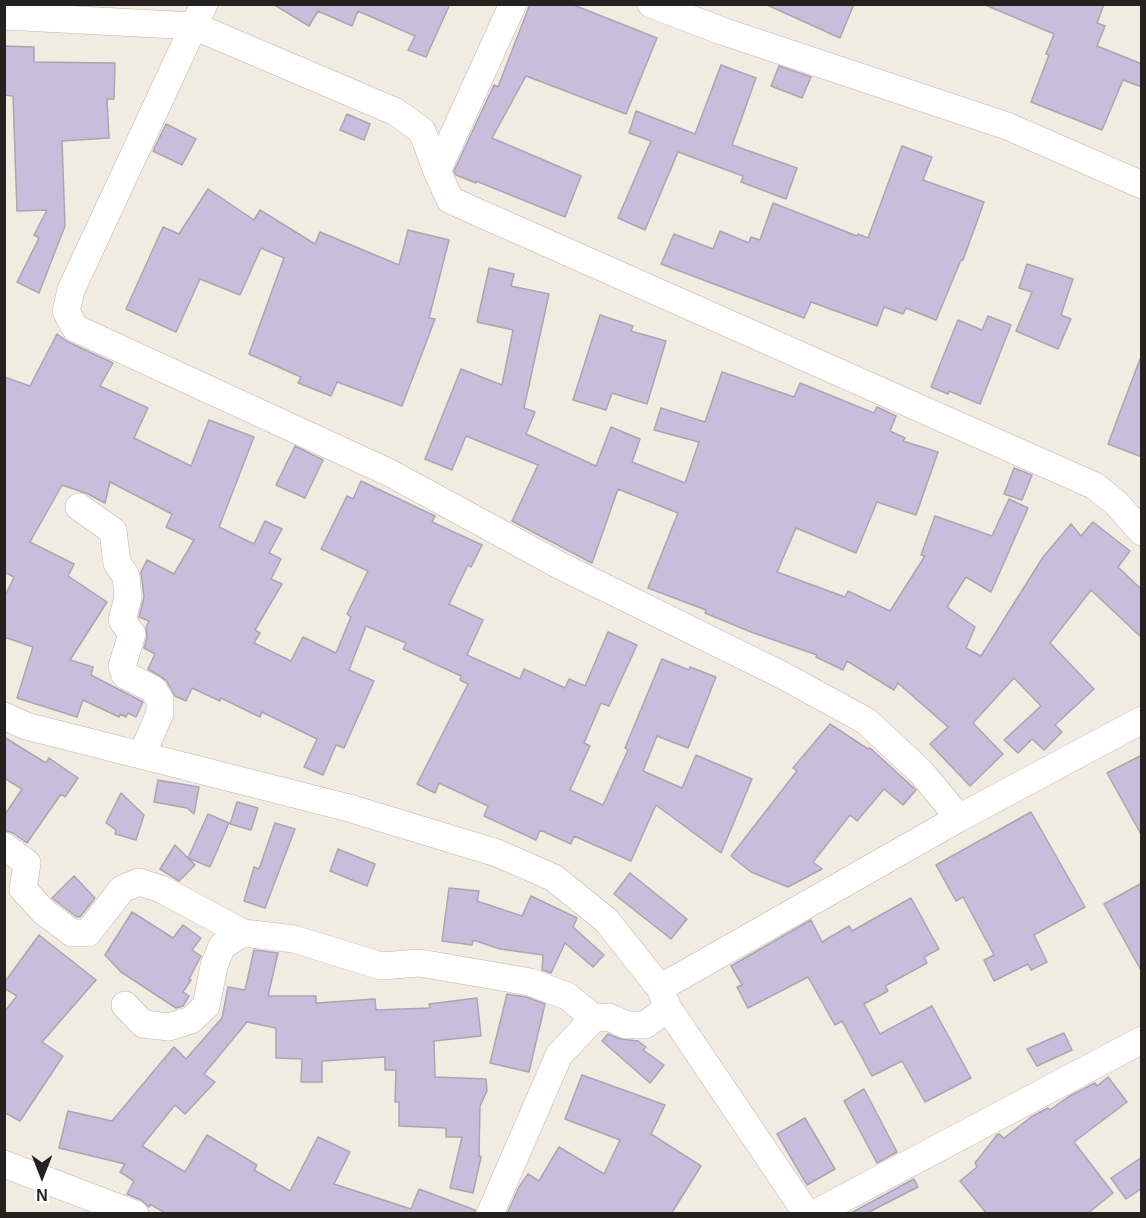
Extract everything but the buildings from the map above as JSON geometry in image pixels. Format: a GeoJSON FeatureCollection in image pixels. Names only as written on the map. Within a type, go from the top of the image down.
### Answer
{"type":"FeatureCollection","features":[{"type":"Feature","properties":{"kind":"street"},"geometry":{"type":"LineString","coordinates":[[436,171],[513,4]]}},
{"type":"Feature","properties":{"kind":"street"},"geometry":{"type":"LineString","coordinates":[[651,4],[724,32],[1007,126],[1142,185]]}},
{"type":"Feature","properties":{"kind":"street"},"geometry":{"type":"LineString","coordinates":[[199,15],[71,290],[66,311],[75,328],[390,473],[559,565],[784,676],[866,721],[921,772],[958,818]]}},
{"type":"Feature","properties":{"kind":"street"},"geometry":{"type":"LineString","coordinates":[[4,16],[199,15],[396,112],[422,131],[436,171],[450,200],[1095,486],[1116,504],[1142,532]]}},
{"type":"Feature","properties":{"kind":"street"},"geometry":{"type":"LineString","coordinates":[[79,507],[112,531],[117,563],[126,576],[128,598],[123,620],[132,634],[123,666],[125,675],[153,689],[160,700],[160,712],[142,755]]}},
{"type":"Feature","properties":{"kind":"street"},"geometry":{"type":"LineString","coordinates":[[4,716],[26,726],[349,808],[497,853],[554,878],[606,920],[664,998],[807,1214]]}},
{"type":"Feature","properties":{"kind":"street"},"geometry":{"type":"LineString","coordinates":[[490,1214],[559,1055],[594,1018],[609,1017],[627,1025],[645,1025],[664,998],[958,818],[1142,720]]}},
{"type":"Feature","properties":{"kind":"street"},"geometry":{"type":"LineString","coordinates":[[4,846],[27,863],[23,889],[43,911],[72,933],[88,933],[122,889],[139,882],[161,889],[243,933],[294,939],[381,966],[420,963],[530,982],[567,996],[594,1018]]}},
{"type":"Feature","properties":{"kind":"street"},"geometry":{"type":"LineString","coordinates":[[125,1005],[143,1024],[169,1027],[191,1020],[206,1006],[214,966],[222,946],[243,933]]}},
{"type":"Feature","properties":{"kind":"street"},"geometry":{"type":"LineString","coordinates":[[814,1214],[1142,1040]]}},
{"type":"Feature","properties":{"kind":"street"},"geometry":{"type":"LineString","coordinates":[[4,1164],[135,1214]]}}]}
